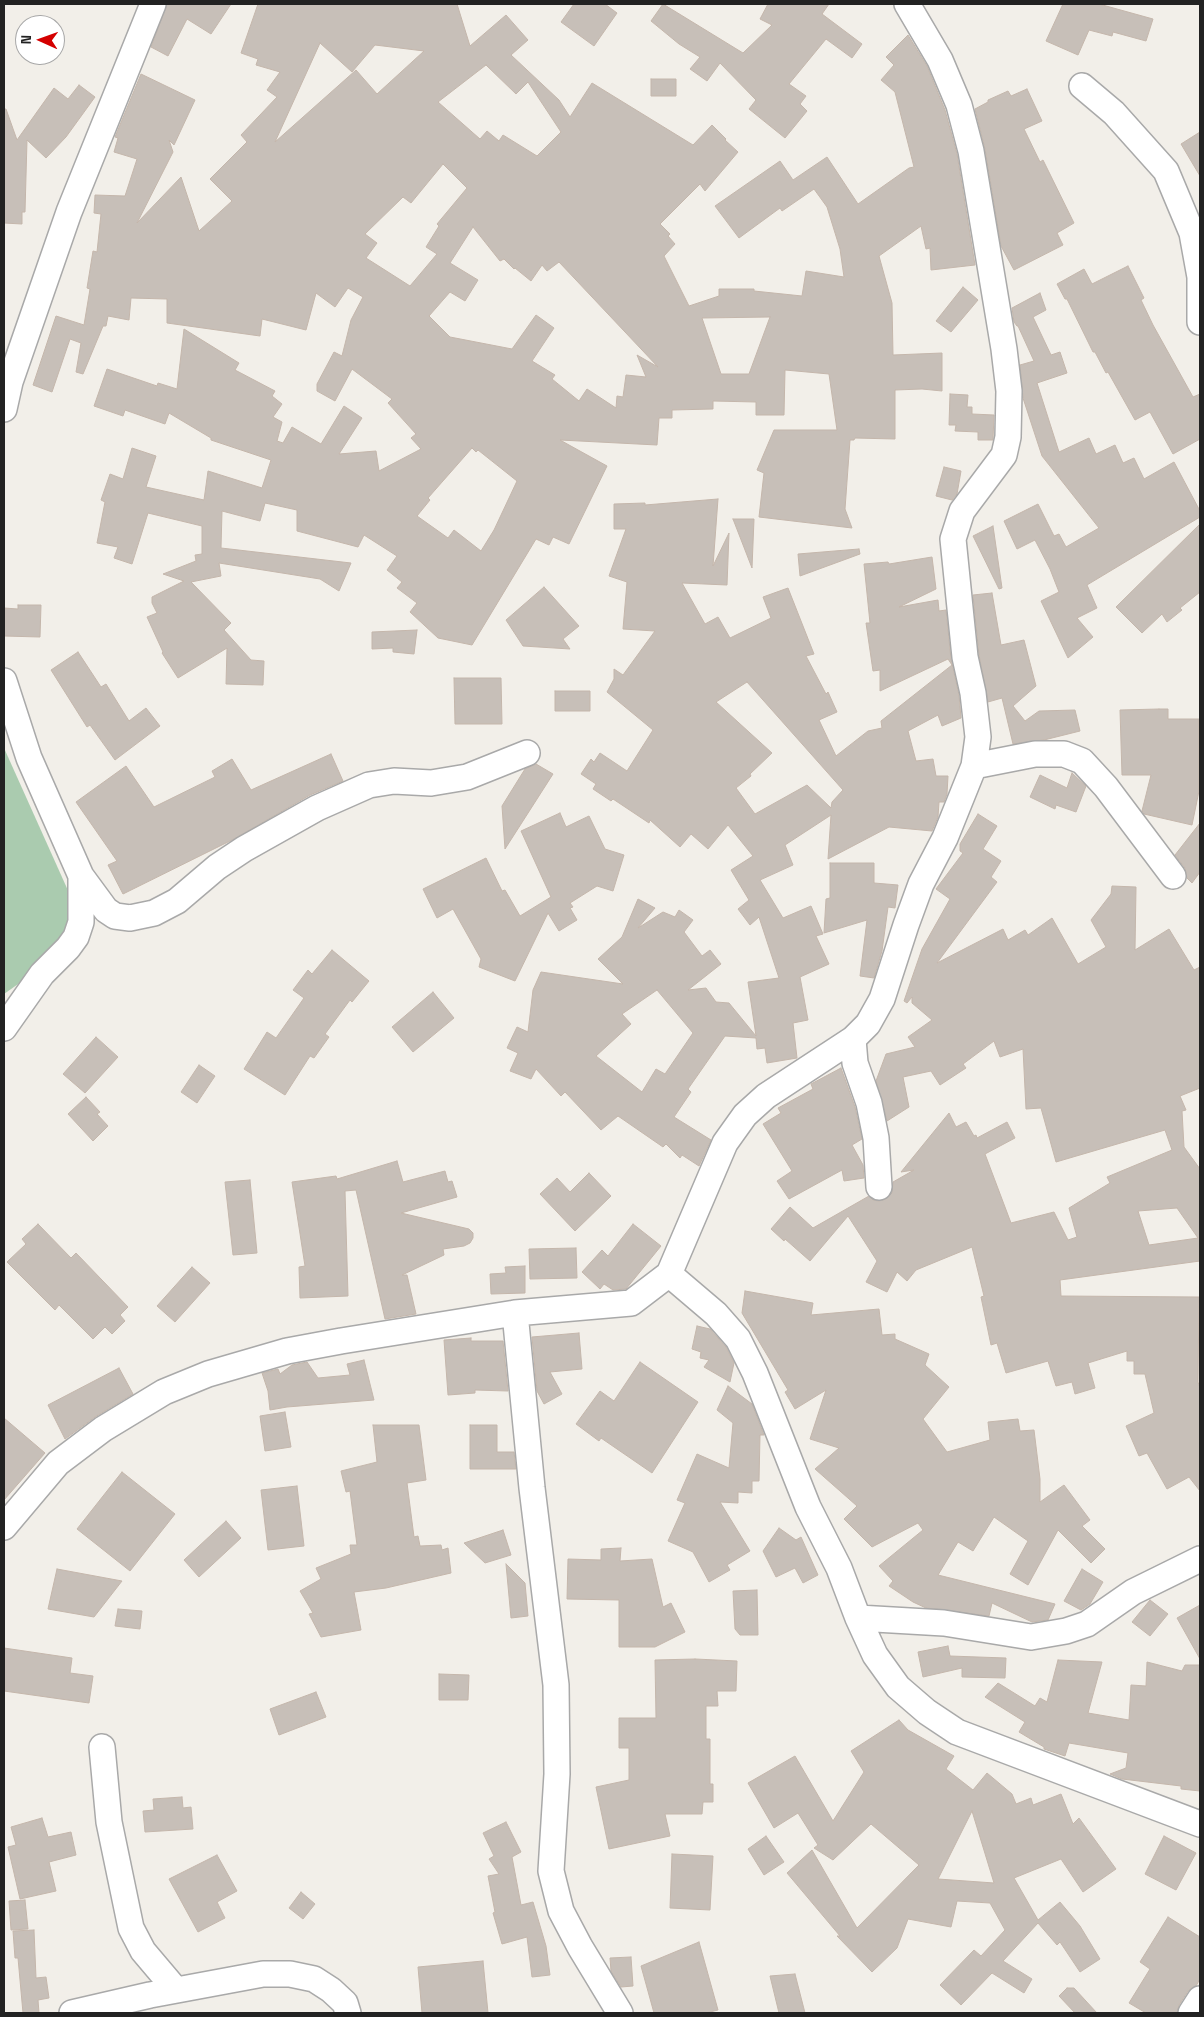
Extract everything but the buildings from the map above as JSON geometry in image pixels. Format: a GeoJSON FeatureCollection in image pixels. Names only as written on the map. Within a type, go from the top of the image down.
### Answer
{"type":"FeatureCollection","features":[{"type":"Feature","properties":{"kind":"street"},"geometry":{"type":"LineString","coordinates":[[4,409],[16,364],[69,212],[153,4]]}},
{"type":"Feature","properties":{"kind":"street"},"geometry":{"type":"LineString","coordinates":[[4,1527],[58,1463],[103,1429],[164,1392],[208,1374],[287,1350],[515,1313],[631,1303],[668,1274],[725,1143],[745,1115],[766,1096],[853,1039],[868,1024],[882,999],[918,892],[945,838],[974,766],[978,737],[963,639],[953,539],[962,511],[1004,455],[1008,437],[1009,391],[1004,349],[971,151],[959,105],[940,60],[907,4]]}},
{"type":"Feature","properties":{"kind":"street"},"geometry":{"type":"LineString","coordinates":[[1082,86],[1114,113],[1166,170],[1192,233],[1200,277],[1200,322]]}},
{"type":"Feature","properties":{"kind":"street"},"geometry":{"type":"LineString","coordinates":[[4,681],[29,758],[81,876],[106,910],[115,916],[130,918],[154,913],[177,901],[217,867],[280,828],[317,808],[369,786],[394,780],[431,782],[467,777],[527,753]]}},
{"type":"Feature","properties":{"kind":"street"},"geometry":{"type":"LineString","coordinates":[[974,766],[1035,754],[1064,754],[1082,761],[1106,787],[1173,876]]}},
{"type":"Feature","properties":{"kind":"street"},"geometry":{"type":"LineString","coordinates":[[4,1028],[42,974],[68,948],[76,937],[81,922],[81,876]]}},
{"type":"Feature","properties":{"kind":"street"},"geometry":{"type":"LineString","coordinates":[[853,1039],[855,1063],[869,1102],[876,1138],[879,1186]]}},
{"type":"Feature","properties":{"kind":"street"},"geometry":{"type":"LineString","coordinates":[[668,1274],[716,1314],[738,1339],[755,1373],[808,1506],[839,1568],[858,1618],[875,1655],[898,1687],[927,1712],[957,1732],[1200,1824]]}},
{"type":"Feature","properties":{"kind":"street"},"geometry":{"type":"LineString","coordinates":[[515,1313],[532,1488],[556,1685],[557,1774],[551,1871],[561,1911],[580,1947],[620,2013]]}},
{"type":"Feature","properties":{"kind":"street"},"geometry":{"type":"LineString","coordinates":[[858,1618],[944,1622],[1031,1637],[1066,1631],[1086,1624],[1133,1592],[1200,1559]]}},
{"type":"Feature","properties":{"kind":"street"},"geometry":{"type":"LineString","coordinates":[[102,1746],[109,1822],[131,1928],[143,1950],[176,1990]]}},
{"type":"Feature","properties":{"kind":"street"},"geometry":{"type":"LineString","coordinates":[[72,2013],[176,1990],[264,1974],[290,1974],[314,1979],[345,2003],[348,2013]]}},
{"type":"Feature","properties":{"kind":"green space"},"geometry":{"type":"Polygon","coordinates":[[[4,748],[88,935],[4,994],[4,748]]]}}]}
